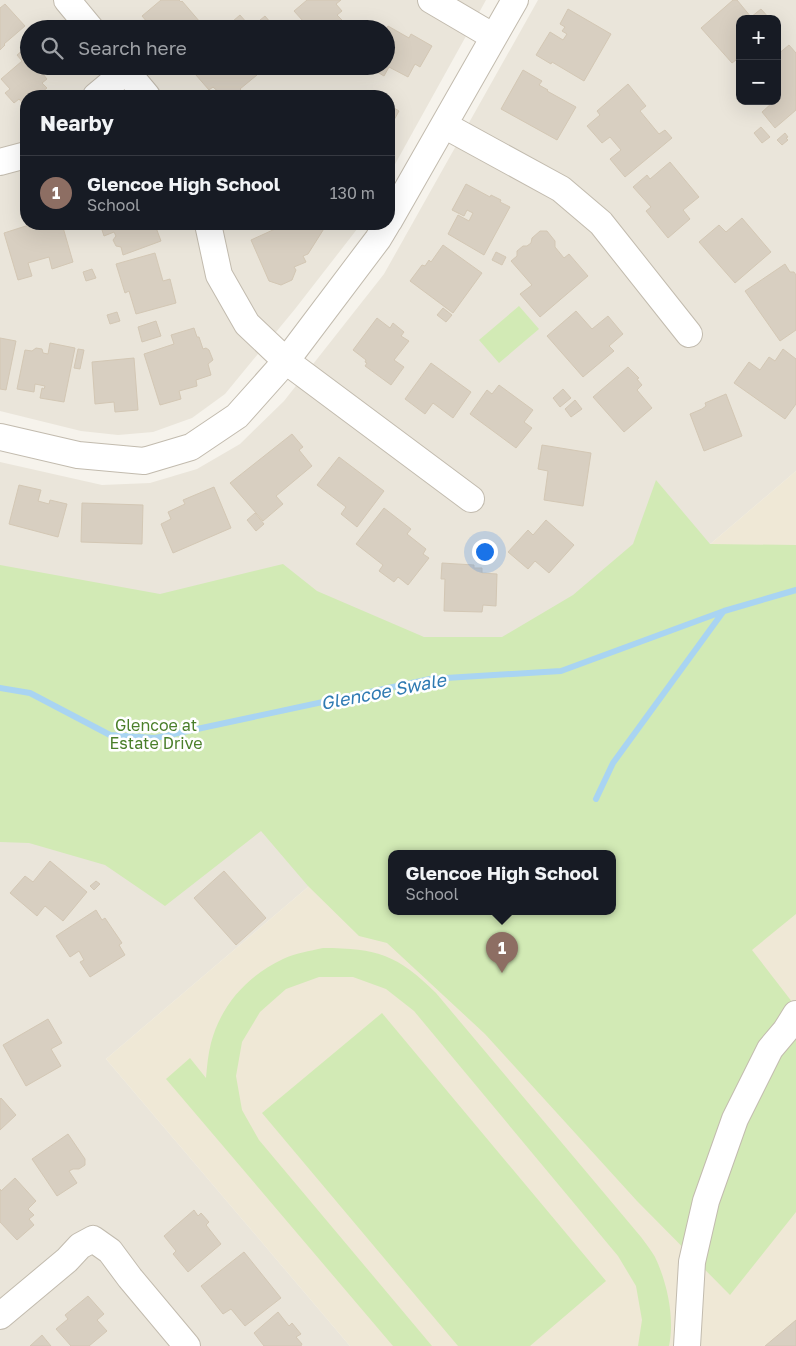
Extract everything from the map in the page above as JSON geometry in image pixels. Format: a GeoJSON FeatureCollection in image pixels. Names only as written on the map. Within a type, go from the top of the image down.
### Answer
{"type":"FeatureCollection","features":[{"type":"Feature","properties":{"kind":"street"},"geometry":{"type":"LineString","coordinates":[[66,0],[83,20]]}},
{"type":"Feature","properties":{"kind":"street"},"geometry":{"type":"LineString","coordinates":[[431,0],[494,38]]}},
{"type":"Feature","properties":{"kind":"street"},"geometry":{"type":"LineString","coordinates":[[395,210],[515,0]]}},
{"type":"Feature","properties":{"kind":"street"},"geometry":{"type":"LineString","coordinates":[[102,90],[118,75]]}},
{"type":"Feature","properties":{"kind":"street"},"geometry":{"type":"LineString","coordinates":[[129,75],[142,90]]}},
{"type":"Feature","properties":{"kind":"street"},"geometry":{"type":"LineString","coordinates":[[444,125],[562,189],[601,222],[689,334]]}},
{"type":"Feature","properties":{"kind":"street"},"geometry":{"type":"LineString","coordinates":[[0,162],[20,157]]}},
{"type":"Feature","properties":{"kind":"street"},"geometry":{"type":"LineString","coordinates":[[209,230],[219,275],[247,324],[286,361],[471,499]]}},
{"type":"Feature","properties":{"kind":"street"},"geometry":{"type":"LineString","coordinates":[[0,437],[78,455],[144,461],[191,447],[237,416],[286,361],[383,230]]}},
{"type":"Feature","properties":{"kind":"street"},"geometry":{"type":"LineString","coordinates":[[687,1346],[692,1262],[706,1201],[735,1119],[770,1049],[786,1030],[796,1014]]}},
{"type":"Feature","properties":{"kind":"street"},"geometry":{"type":"LineString","coordinates":[[0,1316],[67,1260],[80,1246],[93,1238],[110,1251],[187,1346]]}},
{"type":"Feature","properties":{"kind":"shaded area"},"geometry":{"type":"Polygon","coordinates":[[[0,0],[486,0],[395,164],[395,90],[20,90],[20,230],[356,230],[295,309],[225,394],[192,418],[153,432],[118,435],[81,431],[0,411],[0,0]]]}},
{"type":"Feature","properties":{"kind":"shaded area"},"geometry":{"type":"Polygon","coordinates":[[[538,0],[796,0],[796,471],[106,1059],[350,1346],[0,1346],[0,462],[102,485],[150,483],[197,469],[240,444],[284,401],[384,274],[538,0]]]}},
{"type":"Feature","properties":{"kind":"shaded area"},"geometry":{"type":"Polygon","coordinates":[[[796,471],[796,1346],[350,1346],[106,1059],[796,471]]]}},
{"type":"Feature","properties":{"kind":"green space"},"geometry":{"type":"Polygon","coordinates":[[[519,306],[539,329],[499,363],[479,340],[519,306]]]}},
{"type":"Feature","properties":{"kind":"green space","name":"Glencoe at Estate Drive"},"geometry":{"type":"Polygon","coordinates":[[[656,480],[710,544],[796,545],[796,914],[752,950],[796,1007],[796,1212],[730,1295],[637,1201],[485,1034],[387,943],[359,936],[308,886],[261,831],[165,906],[105,865],[29,843],[0,842],[0,565],[160,594],[283,564],[317,591],[424,637],[502,637],[573,595],[633,544],[656,480]]]}},
{"type":"Feature","properties":{"kind":"green space"},"geometry":{"type":"Polygon","coordinates":[[[323,948],[358,950],[386,956],[410,970],[436,993],[652,1252],[663,1278],[669,1300],[671,1335],[669,1346],[638,1346],[642,1320],[636,1286],[618,1256],[414,1011],[386,989],[353,977],[319,977],[286,989],[260,1012],[242,1042],[236,1076],[242,1110],[259,1140],[432,1346],[393,1346],[166,1079],[190,1058],[206,1078],[209,1052],[215,1029],[221,1016],[237,993],[258,974],[283,959],[323,948]]]}},
{"type":"Feature","properties":{"kind":"green space"},"geometry":{"type":"Polygon","coordinates":[[[382,1013],[606,1281],[530,1346],[458,1346],[262,1113],[382,1013]]]}},
{"type":"Feature","properties":{"kind":"building"},"geometry":{"type":"Polygon","coordinates":[[[161,0],[179,0],[198,20],[145,20],[142,16],[161,0]]]}},
{"type":"Feature","properties":{"kind":"building"},"geometry":{"type":"Polygon","coordinates":[[[307,0],[341,0],[336,4],[342,11],[337,15],[342,20],[302,20],[294,11],[307,0]]]}},
{"type":"Feature","properties":{"kind":"building"},"geometry":{"type":"Polygon","coordinates":[[[733,0],[737,0],[749,15],[736,15],[736,60],[732,63],[701,28],[733,0]]]}},
{"type":"Feature","properties":{"kind":"building"},"geometry":{"type":"Polygon","coordinates":[[[5,4],[20,20],[20,30],[0,50],[0,8],[5,4]]]}},
{"type":"Feature","properties":{"kind":"building"},"geometry":{"type":"Polygon","coordinates":[[[568,9],[611,34],[584,81],[536,55],[550,32],[563,40],[567,34],[562,31],[565,27],[560,24],[568,9]]]}},
{"type":"Feature","properties":{"kind":"building"},"geometry":{"type":"Polygon","coordinates":[[[761,9],[766,15],[754,15],[761,9]]]}},
{"type":"Feature","properties":{"kind":"building"},"geometry":{"type":"Polygon","coordinates":[[[240,15],[244,20],[234,20],[240,15]]]}},
{"type":"Feature","properties":{"kind":"building"},"geometry":{"type":"Polygon","coordinates":[[[265,16],[268,20],[260,20],[265,16]]]}},
{"type":"Feature","properties":{"kind":"building"},"geometry":{"type":"Polygon","coordinates":[[[395,30],[409,38],[411,34],[432,46],[420,67],[415,64],[408,77],[395,70],[395,30]]]}},
{"type":"Feature","properties":{"kind":"building"},"geometry":{"type":"Polygon","coordinates":[[[789,45],[796,53],[796,110],[775,128],[762,112],[770,105],[781,105],[781,52],[789,45]]]}},
{"type":"Feature","properties":{"kind":"building"},"geometry":{"type":"Polygon","coordinates":[[[20,63],[20,75],[44,75],[47,79],[42,83],[47,88],[44,90],[20,90],[20,100],[14,103],[5,93],[10,89],[1,79],[20,63]]]}},
{"type":"Feature","properties":{"kind":"building"},"geometry":{"type":"Polygon","coordinates":[[[523,70],[542,81],[539,85],[547,91],[576,107],[557,140],[501,109],[523,70]]]}},
{"type":"Feature","properties":{"kind":"building"},"geometry":{"type":"Polygon","coordinates":[[[196,75],[257,75],[241,90],[216,90],[213,87],[209,90],[196,75]]]}},
{"type":"Feature","properties":{"kind":"building"},"geometry":{"type":"Polygon","coordinates":[[[628,84],[646,106],[640,111],[659,134],[665,130],[672,138],[625,177],[610,159],[621,150],[610,137],[602,143],[587,126],[600,115],[597,111],[628,84]]]}},
{"type":"Feature","properties":{"kind":"building"},"geometry":{"type":"Polygon","coordinates":[[[395,109],[399,111],[395,118],[395,109]]]}},
{"type":"Feature","properties":{"kind":"building"},"geometry":{"type":"Polygon","coordinates":[[[761,127],[770,137],[762,143],[754,133],[761,127]]]}},
{"type":"Feature","properties":{"kind":"building"},"geometry":{"type":"Polygon","coordinates":[[[785,133],[788,140],[782,145],[777,140],[785,133]]]}},
{"type":"Feature","properties":{"kind":"building"},"geometry":{"type":"Polygon","coordinates":[[[670,162],[699,197],[683,210],[690,219],[668,238],[646,211],[651,207],[633,187],[647,175],[650,179],[670,162]]]}},
{"type":"Feature","properties":{"kind":"building"},"geometry":{"type":"Polygon","coordinates":[[[466,184],[490,197],[491,195],[501,200],[500,202],[510,207],[484,255],[448,234],[458,215],[469,221],[473,213],[467,210],[464,216],[452,210],[466,184]]]}},
{"type":"Feature","properties":{"kind":"building"},"geometry":{"type":"Polygon","coordinates":[[[742,218],[771,252],[735,283],[699,242],[719,225],[726,232],[742,218]]]}},
{"type":"Feature","properties":{"kind":"building"},"geometry":{"type":"Polygon","coordinates":[[[20,228],[20,230],[64,230],[73,262],[52,269],[49,257],[28,263],[32,276],[18,280],[4,233],[20,228]]]}},
{"type":"Feature","properties":{"kind":"building"},"geometry":{"type":"Polygon","coordinates":[[[102,230],[157,230],[161,241],[123,255],[121,247],[116,246],[113,240],[116,236],[114,232],[104,236],[102,230]]]}},
{"type":"Feature","properties":{"kind":"building"},"geometry":{"type":"Polygon","coordinates":[[[273,230],[323,230],[308,254],[303,256],[306,262],[294,267],[296,270],[292,280],[281,285],[269,281],[251,240],[273,230]]]}},
{"type":"Feature","properties":{"kind":"building"},"geometry":{"type":"Polygon","coordinates":[[[540,231],[547,231],[555,241],[555,247],[564,258],[569,254],[588,276],[540,317],[520,294],[532,285],[511,261],[517,256],[517,251],[531,243],[532,238],[540,231]]]}},
{"type":"Feature","properties":{"kind":"building"},"geometry":{"type":"Polygon","coordinates":[[[443,245],[482,273],[453,313],[410,281],[422,265],[425,266],[429,260],[431,262],[443,245]]]}},
{"type":"Feature","properties":{"kind":"building"},"geometry":{"type":"Polygon","coordinates":[[[496,252],[506,257],[502,265],[492,260],[496,252]]]}},
{"type":"Feature","properties":{"kind":"building"},"geometry":{"type":"Polygon","coordinates":[[[155,253],[163,281],[170,279],[176,303],[136,314],[129,291],[125,293],[116,264],[155,253]]]}},
{"type":"Feature","properties":{"kind":"building"},"geometry":{"type":"Polygon","coordinates":[[[785,264],[790,272],[794,272],[796,275],[796,330],[780,341],[745,291],[785,264]]]}},
{"type":"Feature","properties":{"kind":"building"},"geometry":{"type":"Polygon","coordinates":[[[92,269],[96,278],[86,281],[83,272],[92,269]]]}},
{"type":"Feature","properties":{"kind":"building"},"geometry":{"type":"Polygon","coordinates":[[[443,308],[452,315],[446,322],[437,315],[443,308]]]}},
{"type":"Feature","properties":{"kind":"building"},"geometry":{"type":"Polygon","coordinates":[[[576,311],[592,329],[608,316],[623,334],[609,346],[614,351],[583,377],[547,336],[576,311]]]}},
{"type":"Feature","properties":{"kind":"building"},"geometry":{"type":"Polygon","coordinates":[[[117,312],[120,321],[110,324],[107,315],[117,312]]]}},
{"type":"Feature","properties":{"kind":"building"},"geometry":{"type":"Polygon","coordinates":[[[377,318],[390,328],[393,323],[404,332],[401,336],[409,341],[394,360],[404,367],[391,385],[365,366],[366,360],[353,350],[377,318]]]}},
{"type":"Feature","properties":{"kind":"building"},"geometry":{"type":"Polygon","coordinates":[[[156,321],[161,336],[142,342],[138,327],[156,321]]]}},
{"type":"Feature","properties":{"kind":"building"},"geometry":{"type":"Polygon","coordinates":[[[194,328],[203,349],[209,350],[213,360],[208,364],[211,375],[196,380],[197,386],[179,391],[181,399],[160,405],[144,354],[174,344],[171,335],[194,328]]]}},
{"type":"Feature","properties":{"kind":"building"},"geometry":{"type":"Polygon","coordinates":[[[0,338],[16,341],[6,390],[0,389],[0,338]]]}},
{"type":"Feature","properties":{"kind":"building"},"geometry":{"type":"Polygon","coordinates":[[[50,343],[75,348],[64,402],[40,398],[42,388],[44,389],[45,386],[35,384],[34,392],[17,389],[25,350],[42,349],[43,353],[48,354],[50,343]]]}},
{"type":"Feature","properties":{"kind":"building"},"geometry":{"type":"Polygon","coordinates":[[[78,349],[84,350],[80,369],[74,368],[78,349]]]}},
{"type":"Feature","properties":{"kind":"building"},"geometry":{"type":"Polygon","coordinates":[[[783,349],[796,359],[796,404],[785,419],[734,383],[749,362],[760,370],[769,357],[775,361],[783,349]]]}},
{"type":"Feature","properties":{"kind":"building"},"geometry":{"type":"Polygon","coordinates":[[[134,358],[138,410],[115,412],[114,402],[95,404],[92,362],[134,358]]]}},
{"type":"Feature","properties":{"kind":"building"},"geometry":{"type":"Polygon","coordinates":[[[431,363],[471,392],[453,418],[433,403],[425,414],[405,399],[431,363]]]}},
{"type":"Feature","properties":{"kind":"building"},"geometry":{"type":"Polygon","coordinates":[[[628,367],[639,378],[637,379],[642,385],[637,390],[652,408],[624,432],[593,397],[628,367]]]}},
{"type":"Feature","properties":{"kind":"building"},"geometry":{"type":"Polygon","coordinates":[[[499,385],[533,410],[524,422],[532,428],[516,448],[470,414],[487,390],[492,394],[499,385]]]}},
{"type":"Feature","properties":{"kind":"building"},"geometry":{"type":"Polygon","coordinates":[[[563,389],[571,398],[560,407],[553,398],[563,389]]]}},
{"type":"Feature","properties":{"kind":"building"},"geometry":{"type":"Polygon","coordinates":[[[726,394],[742,436],[704,451],[690,414],[702,409],[706,406],[705,403],[726,394]]]}},
{"type":"Feature","properties":{"kind":"building"},"geometry":{"type":"Polygon","coordinates":[[[575,400],[582,409],[571,417],[565,409],[575,400]]]}},
{"type":"Feature","properties":{"kind":"building"},"geometry":{"type":"Polygon","coordinates":[[[292,434],[303,447],[299,450],[312,466],[276,496],[283,504],[263,521],[230,483],[292,434]]]}},
{"type":"Feature","properties":{"kind":"building"},"geometry":{"type":"Polygon","coordinates":[[[542,445],[591,453],[583,506],[544,500],[548,471],[538,469],[542,445]]]}},
{"type":"Feature","properties":{"kind":"building"},"geometry":{"type":"Polygon","coordinates":[[[339,457],[384,491],[357,527],[341,514],[346,507],[317,485],[339,457]]]}},
{"type":"Feature","properties":{"kind":"building"},"geometry":{"type":"Polygon","coordinates":[[[19,485],[41,490],[38,501],[49,504],[50,500],[67,504],[58,537],[9,524],[19,485]]]}},
{"type":"Feature","properties":{"kind":"building"},"geometry":{"type":"Polygon","coordinates":[[[214,487],[231,528],[173,553],[161,524],[171,519],[168,512],[185,504],[183,500],[214,487]]]}},
{"type":"Feature","properties":{"kind":"building"},"geometry":{"type":"Polygon","coordinates":[[[82,503],[143,505],[142,544],[81,542],[82,503]]]}},
{"type":"Feature","properties":{"kind":"building"},"geometry":{"type":"Polygon","coordinates":[[[384,508],[411,529],[407,534],[426,549],[423,554],[429,558],[408,585],[398,577],[394,582],[379,571],[383,565],[356,544],[384,508]]]}},
{"type":"Feature","properties":{"kind":"building"},"geometry":{"type":"Polygon","coordinates":[[[255,513],[264,524],[256,531],[247,520],[255,513]]]}},
{"type":"Feature","properties":{"kind":"building"},"geometry":{"type":"Polygon","coordinates":[[[546,520],[574,545],[549,573],[535,561],[528,569],[508,552],[528,530],[533,535],[546,520]]]}},
{"type":"Feature","properties":{"kind":"building"},"geometry":{"type":"Polygon","coordinates":[[[442,563],[474,565],[474,568],[482,568],[482,573],[497,574],[496,606],[483,605],[482,612],[444,611],[445,579],[441,579],[442,563]]]}},
{"type":"Feature","properties":{"kind":"building"},"geometry":{"type":"Polygon","coordinates":[[[50,861],[87,892],[63,921],[45,906],[37,916],[10,893],[25,876],[33,882],[50,861]]]}},
{"type":"Feature","properties":{"kind":"building"},"geometry":{"type":"Polygon","coordinates":[[[224,871],[266,918],[236,945],[194,898],[224,871]]]}},
{"type":"Feature","properties":{"kind":"building"},"geometry":{"type":"Polygon","coordinates":[[[96,881],[100,884],[94,890],[90,886],[96,881]]]}},
{"type":"Feature","properties":{"kind":"building"},"geometry":{"type":"Polygon","coordinates":[[[96,910],[102,920],[105,918],[122,943],[119,945],[125,955],[90,977],[80,962],[84,960],[79,951],[70,957],[56,936],[96,910]]]}},
{"type":"Feature","properties":{"kind":"building"},"geometry":{"type":"Polygon","coordinates":[[[48,1019],[62,1043],[51,1049],[61,1066],[26,1086],[3,1045],[48,1019]]]}},
{"type":"Feature","properties":{"kind":"building"},"geometry":{"type":"Polygon","coordinates":[[[0,1099],[16,1115],[0,1130],[0,1099]]]}},
{"type":"Feature","properties":{"kind":"building"},"geometry":{"type":"Polygon","coordinates":[[[68,1134],[85,1159],[85,1165],[79,1169],[69,1171],[77,1183],[57,1196],[32,1159],[68,1134]]]}},
{"type":"Feature","properties":{"kind":"building"},"geometry":{"type":"Polygon","coordinates":[[[15,1178],[36,1201],[28,1209],[34,1215],[29,1219],[34,1225],[17,1240],[0,1222],[0,1189],[1,1191],[15,1178]]]}},
{"type":"Feature","properties":{"kind":"building"},"geometry":{"type":"Polygon","coordinates":[[[194,1210],[198,1216],[201,1213],[209,1222],[206,1225],[221,1244],[188,1272],[173,1254],[176,1251],[164,1236],[194,1210]]]}},
{"type":"Feature","properties":{"kind":"building"},"geometry":{"type":"Polygon","coordinates":[[[244,1252],[281,1298],[245,1326],[231,1309],[223,1314],[201,1286],[244,1252]]]}},
{"type":"Feature","properties":{"kind":"building"},"geometry":{"type":"Polygon","coordinates":[[[88,1296],[104,1314],[97,1320],[107,1331],[89,1346],[71,1346],[56,1329],[68,1319],[65,1315],[88,1296]]]}},
{"type":"Feature","properties":{"kind":"building"},"geometry":{"type":"Polygon","coordinates":[[[278,1312],[289,1326],[292,1323],[301,1334],[296,1337],[302,1344],[301,1346],[264,1346],[254,1333],[278,1312]]]}},
{"type":"Feature","properties":{"kind":"building"},"geometry":{"type":"Polygon","coordinates":[[[796,1320],[796,1346],[765,1346],[796,1320]]]}},
{"type":"Feature","properties":{"kind":"building"},"geometry":{"type":"Polygon","coordinates":[[[42,1335],[51,1346],[30,1346],[42,1335]]]}},
{"type":"Feature","properties":{"kind":"waterway","name":"Glencoe Swale"},"geometry":{"type":"LineString","coordinates":[[0,688],[30,693],[110,735],[155,738],[430,679],[561,671],[724,611],[796,590]]}},
{"type":"Feature","properties":{"kind":"waterway"},"geometry":{"type":"LineString","coordinates":[[596,799],[613,763],[723,612]]}},
{"type":"Feature","properties":{"kind":"place","name":"Glencoe High School"},"geometry":{"type":"Point","coordinates":[502,973]}}]}
